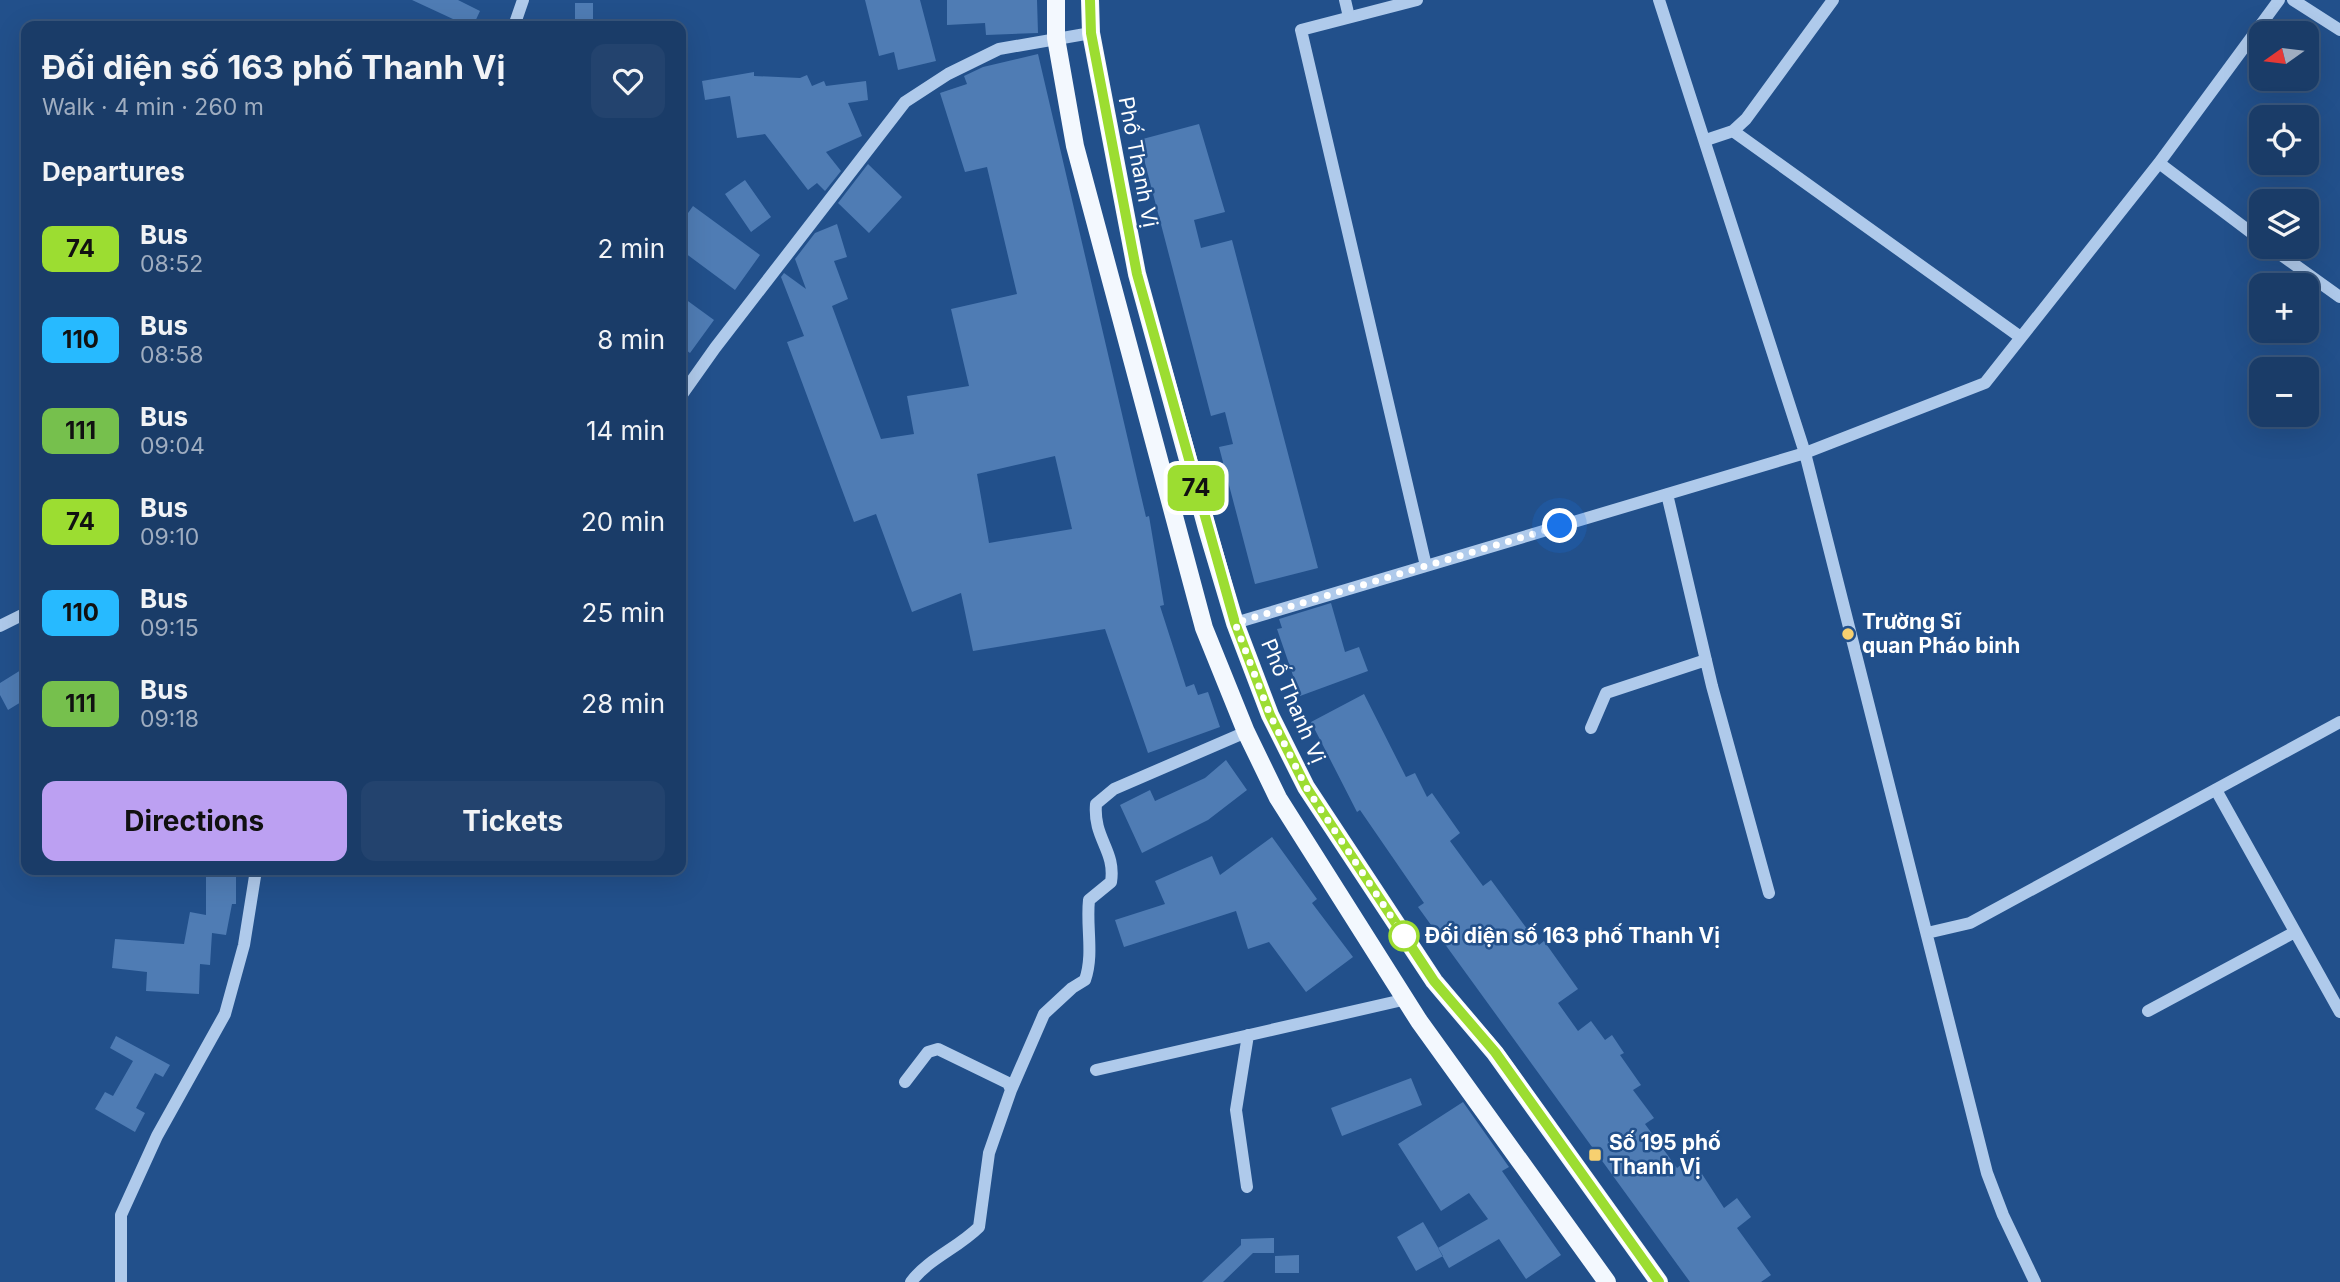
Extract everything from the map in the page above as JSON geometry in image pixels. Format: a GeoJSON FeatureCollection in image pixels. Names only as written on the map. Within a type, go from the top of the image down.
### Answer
{"type":"FeatureCollection","features":[{"type":"Feature","properties":{"kind":"main road"},"geometry":{"type":"LineString","coordinates":[[1056,0],[1056,38],[1075,146],[1204,628],[1246,732],[1278,798],[1406,999],[1607,1282]]}},
{"type":"Feature","properties":{"kind":"main road","name":"Phố Thanh Vị"},"geometry":{"type":"LineString","coordinates":[[1090,0],[1091,33],[1137,274],[1235,623],[1276,727],[1306,787],[1434,981],[1495,1052],[1659,1282]]}},
{"type":"Feature","properties":{"kind":"street"},"geometry":{"type":"LineString","coordinates":[[516,21],[523,0]]}},
{"type":"Feature","properties":{"kind":"street"},"geometry":{"type":"LineString","coordinates":[[1345,0],[1349,17]]}},
{"type":"Feature","properties":{"kind":"street"},"geometry":{"type":"LineString","coordinates":[[1418,0],[1301,30],[1426,566]]}},
{"type":"Feature","properties":{"kind":"street"},"geometry":{"type":"LineString","coordinates":[[1659,0],[1805,453],[1987,1173],[2003,1215],[2035,1282]]}},
{"type":"Feature","properties":{"kind":"street"},"geometry":{"type":"LineString","coordinates":[[1706,139],[1733,131],[1746,119],[1833,0]]}},
{"type":"Feature","properties":{"kind":"street"},"geometry":{"type":"LineString","coordinates":[[1235,623],[1805,453],[1984,383],[2019,335],[2159,163],[2279,0]]}},
{"type":"Feature","properties":{"kind":"street"},"geometry":{"type":"LineString","coordinates":[[2293,0],[2340,30]]}},
{"type":"Feature","properties":{"kind":"street"},"geometry":{"type":"LineString","coordinates":[[686,389],[905,102],[948,74],[999,49],[1091,33]]}},
{"type":"Feature","properties":{"kind":"street"},"geometry":{"type":"LineString","coordinates":[[1733,131],[2019,335]]}},
{"type":"Feature","properties":{"kind":"street"},"geometry":{"type":"LineString","coordinates":[[2159,163],[2249,231]]}},
{"type":"Feature","properties":{"kind":"street"},"geometry":{"type":"LineString","coordinates":[[2287,259],[2340,297]]}},
{"type":"Feature","properties":{"kind":"street"},"geometry":{"type":"LineString","coordinates":[[1667,494],[1706,660],[1769,893]]}},
{"type":"Feature","properties":{"kind":"street"},"geometry":{"type":"LineString","coordinates":[[0,625],[21,616]]}},
{"type":"Feature","properties":{"kind":"street"},"geometry":{"type":"LineString","coordinates":[[1591,728],[1606,693],[1706,660]]}},
{"type":"Feature","properties":{"kind":"street"},"geometry":{"type":"LineString","coordinates":[[1927,933],[1970,923],[2340,722]]}},
{"type":"Feature","properties":{"kind":"street"},"geometry":{"type":"LineString","coordinates":[[911,1282],[919,1271],[950,1252],[979,1227],[989,1153],[1011,1090],[1044,1014],[1085,980],[1091,963],[1087,916],[1089,900],[1111,881],[1114,866],[1094,823],[1096,804],[1114,789],[1246,732]]}},
{"type":"Feature","properties":{"kind":"street"},"geometry":{"type":"LineString","coordinates":[[2216,790],[2293,933],[2340,1012]]}},
{"type":"Feature","properties":{"kind":"street"},"geometry":{"type":"LineString","coordinates":[[121,1282],[121,1215],[157,1136],[225,1014],[244,945],[255,875]]}},
{"type":"Feature","properties":{"kind":"street"},"geometry":{"type":"LineString","coordinates":[[2148,1010],[2293,933]]}},
{"type":"Feature","properties":{"kind":"street"},"geometry":{"type":"LineString","coordinates":[[1096,1070],[1406,999]]}},
{"type":"Feature","properties":{"kind":"street"},"geometry":{"type":"LineString","coordinates":[[1247,1187],[1236,1110],[1248,1035]]}},
{"type":"Feature","properties":{"kind":"street"},"geometry":{"type":"LineString","coordinates":[[905,1082],[928,1052],[937,1049],[1008,1083],[1011,1090]]}},
{"type":"Feature","properties":{"kind":"building"},"geometry":{"type":"Polygon","coordinates":[[[412,0],[458,0],[480,11],[475,21],[457,21],[412,0]]]}},
{"type":"Feature","properties":{"kind":"building"},"geometry":{"type":"Polygon","coordinates":[[[865,0],[920,0],[936,61],[898,70],[894,52],[879,56],[865,0]]]}},
{"type":"Feature","properties":{"kind":"building"},"geometry":{"type":"Polygon","coordinates":[[[947,0],[1037,0],[1038,33],[986,35],[985,23],[947,25],[947,0]]]}},
{"type":"Feature","properties":{"kind":"building"},"geometry":{"type":"Polygon","coordinates":[[[575,3],[593,3],[593,21],[575,21],[575,3]]]}},
{"type":"Feature","properties":{"kind":"building"},"geometry":{"type":"Polygon","coordinates":[[[1038,54],[1146,517],[1149,516],[1164,605],[1160,606],[1186,687],[1194,684],[1198,695],[1208,692],[1220,727],[1148,753],[1105,629],[973,651],[961,593],[912,612],[876,514],[854,522],[787,342],[804,336],[781,277],[784,273],[806,289],[795,259],[815,233],[837,224],[847,257],[834,261],[848,299],[832,306],[881,439],[914,434],[907,396],[969,386],[951,309],[1017,294],[987,167],[965,172],[940,93],[967,84],[964,76],[983,67],[1038,54]],[[1055,456],[977,474],[989,543],[1072,529],[1055,456]]]}},
{"type":"Feature","properties":{"kind":"building"},"geometry":{"type":"Polygon","coordinates":[[[754,72],[754,76],[800,78],[807,75],[812,86],[824,81],[826,86],[866,81],[868,100],[848,103],[862,136],[826,152],[841,171],[825,191],[817,183],[808,190],[765,134],[737,138],[730,96],[705,100],[702,81],[754,72]]]}},
{"type":"Feature","properties":{"kind":"building"},"geometry":{"type":"Polygon","coordinates":[[[1199,124],[1225,212],[1194,220],[1201,248],[1232,240],[1318,568],[1255,584],[1219,447],[1233,444],[1225,412],[1211,416],[1139,140],[1199,124]]]}},
{"type":"Feature","properties":{"kind":"building"},"geometry":{"type":"Polygon","coordinates":[[[868,164],[902,197],[869,233],[838,203],[868,164]]]}},
{"type":"Feature","properties":{"kind":"building"},"geometry":{"type":"Polygon","coordinates":[[[745,180],[771,217],[751,232],[725,194],[745,180]]]}},
{"type":"Feature","properties":{"kind":"building"},"geometry":{"type":"Polygon","coordinates":[[[693,206],[760,255],[735,290],[686,254],[686,216],[693,206]]]}},
{"type":"Feature","properties":{"kind":"building"},"geometry":{"type":"Polygon","coordinates":[[[686,300],[714,320],[690,353],[686,350],[686,300]]]}},
{"type":"Feature","properties":{"kind":"building"},"geometry":{"type":"Polygon","coordinates":[[[1331,603],[1345,652],[1359,647],[1368,671],[1300,696],[1277,629],[1282,628],[1279,619],[1331,603]]]}},
{"type":"Feature","properties":{"kind":"building"},"geometry":{"type":"Polygon","coordinates":[[[21,670],[21,702],[8,710],[0,695],[0,683],[21,670]]]}},
{"type":"Feature","properties":{"kind":"building"},"geometry":{"type":"Polygon","coordinates":[[[1364,694],[1406,777],[1415,773],[1427,797],[1432,793],[1460,833],[1450,841],[1483,886],[1491,880],[1539,945],[1544,941],[1578,989],[1558,1003],[1578,1031],[1591,1021],[1605,1040],[1612,1035],[1624,1053],[1620,1055],[1641,1085],[1633,1090],[1654,1118],[1645,1124],[1677,1168],[1691,1157],[1724,1208],[1737,1198],[1751,1217],[1737,1228],[1771,1275],[1761,1282],[1690,1282],[1418,907],[1424,903],[1360,810],[1357,812],[1311,722],[1364,694]]]}},
{"type":"Feature","properties":{"kind":"building"},"geometry":{"type":"Polygon","coordinates":[[[1226,760],[1247,790],[1208,820],[1142,853],[1120,805],[1150,790],[1155,801],[1205,778],[1226,760]]]}},
{"type":"Feature","properties":{"kind":"building"},"geometry":{"type":"Polygon","coordinates":[[[1272,837],[1317,899],[1312,903],[1353,957],[1306,992],[1269,942],[1248,949],[1236,911],[1124,947],[1115,920],[1165,904],[1155,881],[1212,856],[1220,875],[1272,837]]]}},
{"type":"Feature","properties":{"kind":"building"},"geometry":{"type":"Polygon","coordinates":[[[206,875],[236,875],[236,904],[232,904],[226,935],[212,933],[210,965],[200,964],[199,994],[146,991],[147,972],[112,968],[115,939],[184,944],[190,912],[206,915],[206,875]]]}},
{"type":"Feature","properties":{"kind":"building"},"geometry":{"type":"Polygon","coordinates":[[[116,1036],[170,1065],[163,1077],[155,1073],[136,1108],[145,1113],[135,1132],[95,1109],[105,1092],[113,1096],[133,1061],[110,1048],[116,1036]]]}},
{"type":"Feature","properties":{"kind":"building"},"geometry":{"type":"Polygon","coordinates":[[[1411,1078],[1422,1105],[1342,1136],[1331,1108],[1411,1078]]]}},
{"type":"Feature","properties":{"kind":"building"},"geometry":{"type":"Polygon","coordinates":[[[1463,1102],[1509,1167],[1502,1171],[1561,1255],[1526,1279],[1499,1239],[1449,1268],[1438,1248],[1488,1219],[1469,1193],[1441,1211],[1398,1144],[1463,1102]]]}},
{"type":"Feature","properties":{"kind":"building"},"geometry":{"type":"Polygon","coordinates":[[[1423,1222],[1443,1256],[1416,1271],[1397,1237],[1423,1222]]]}},
{"type":"Feature","properties":{"kind":"building"},"geometry":{"type":"Polygon","coordinates":[[[1274,1238],[1274,1253],[1253,1253],[1223,1282],[1202,1282],[1241,1245],[1241,1239],[1274,1238]]]}},
{"type":"Feature","properties":{"kind":"building"},"geometry":{"type":"Polygon","coordinates":[[[1299,1255],[1299,1273],[1275,1273],[1275,1256],[1299,1255]]]}},
{"type":"Feature","properties":{"kind":"bus line","name":"74"},"geometry":{"type":"LineString","coordinates":[[1090,0],[1091,33],[1137,274],[1235,623],[1270,715],[1306,787],[1434,981],[1495,1052],[1659,1282]]}},
{"type":"Feature","properties":{"kind":"place","name":"Trường Sĩ quan Pháo binh"},"geometry":{"type":"Point","coordinates":[1848,634]}},
{"type":"Feature","properties":{"kind":"place","name":"Đối diện số 163 phố Thanh Vị"},"geometry":{"type":"Point","coordinates":[1404,936]}},
{"type":"Feature","properties":{"kind":"place","name":"Số 195 phố Thanh Vị"},"geometry":{"type":"Point","coordinates":[1595,1155]}},
{"type":"Feature","properties":{"kind":"route"},"geometry":{"type":"LineString","coordinates":[[1404,936],[1405,938],[1306,787],[1270,715],[1235,623],[1560,526]]}}]}
